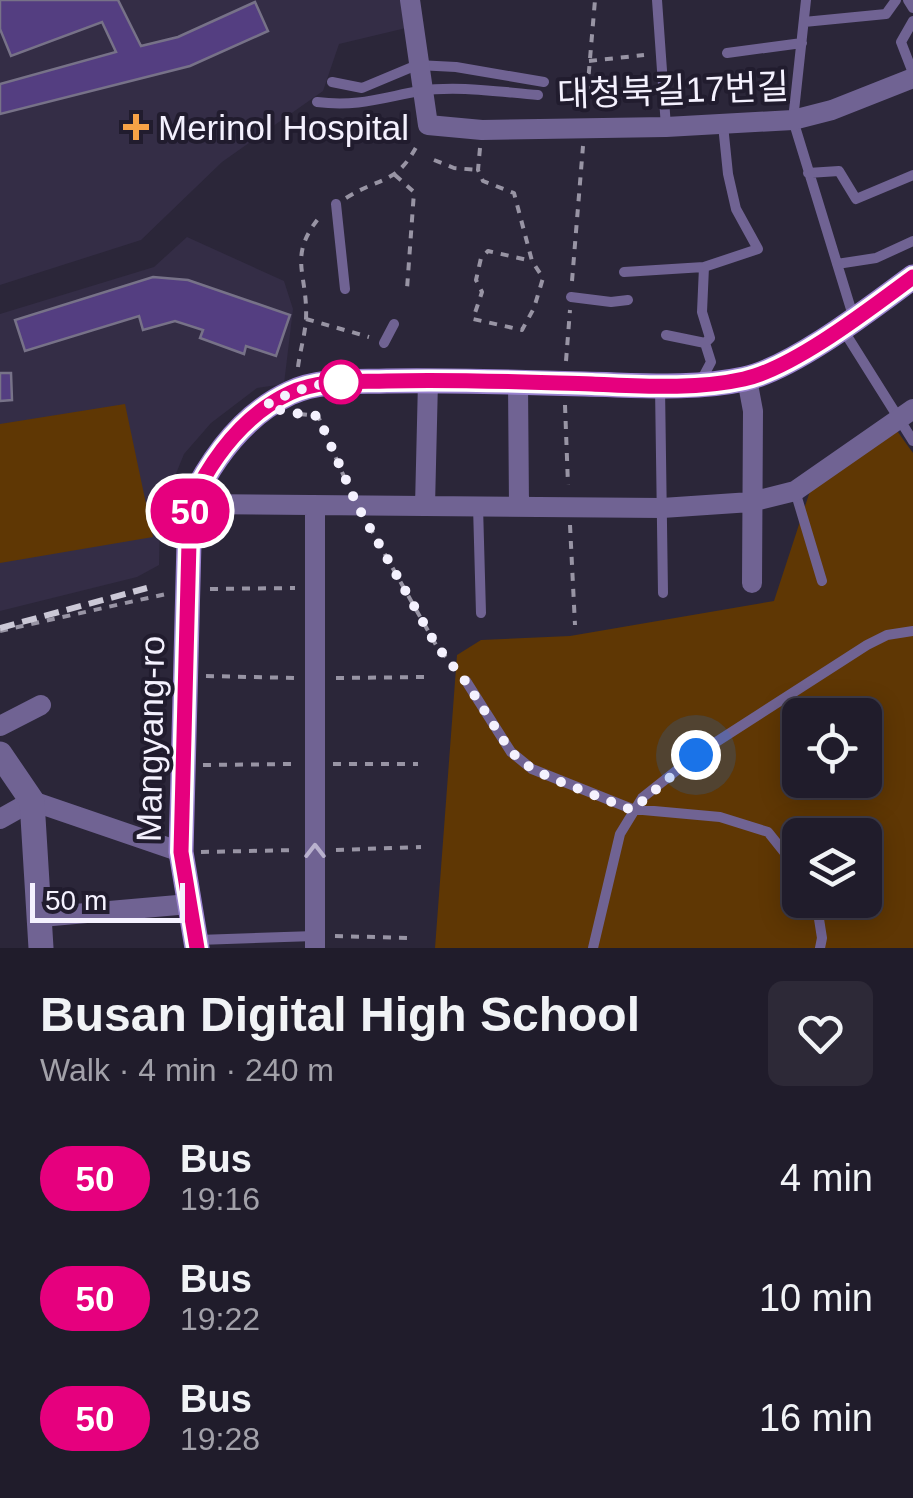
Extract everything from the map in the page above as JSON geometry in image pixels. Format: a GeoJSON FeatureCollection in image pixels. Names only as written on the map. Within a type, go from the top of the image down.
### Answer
{"type":"FeatureCollection","features":[{"type":"Feature","properties":{"kind":"main road","name":"Mangyang-ro"},"geometry":{"type":"LineString","coordinates":[[197,944],[181,852],[190,504],[206,470],[232,437],[266,405],[293,391],[324,382],[660,386],[747,379],[848,324],[913,278]]}},
{"type":"Feature","properties":{"kind":"street"},"geometry":{"type":"LineString","coordinates":[[410,0],[428,125]]}},
{"type":"Feature","properties":{"kind":"street","name":"대청북길17번길"},"geometry":{"type":"LineString","coordinates":[[428,125],[482,130],[794,120],[832,110],[913,75]]}},
{"type":"Feature","properties":{"kind":"street"},"geometry":{"type":"LineString","coordinates":[[747,379],[752,411],[752,583]]}},
{"type":"Feature","properties":{"kind":"street"},"geometry":{"type":"LineString","coordinates":[[426,506],[428,381]]}},
{"type":"Feature","properties":{"kind":"street"},"geometry":{"type":"LineString","coordinates":[[518,383],[519,507]]}},
{"type":"Feature","properties":{"kind":"street"},"geometry":{"type":"LineString","coordinates":[[190,504],[662,508],[751,502],[795,491],[906,414]]}},
{"type":"Feature","properties":{"kind":"street"},"geometry":{"type":"LineString","coordinates":[[315,505],[315,942]]}},
{"type":"Feature","properties":{"kind":"street"},"geometry":{"type":"LineString","coordinates":[[0,726],[41,705]]}},
{"type":"Feature","properties":{"kind":"street"},"geometry":{"type":"LineString","coordinates":[[0,754],[32,801],[41,948]]}},
{"type":"Feature","properties":{"kind":"street"},"geometry":{"type":"LineString","coordinates":[[0,818],[32,801],[181,852]]}},
{"type":"Feature","properties":{"kind":"street"},"geometry":{"type":"LineString","coordinates":[[41,918],[189,904]]}},
{"type":"Feature","properties":{"kind":"lane"},"geometry":{"type":"LineString","coordinates":[[657,0],[666,127]]}},
{"type":"Feature","properties":{"kind":"lane"},"geometry":{"type":"LineString","coordinates":[[806,0],[794,120],[837,264],[848,324],[906,414],[913,441]]}},
{"type":"Feature","properties":{"kind":"lane"},"geometry":{"type":"LineString","coordinates":[[804,22],[886,14],[896,0]]}},
{"type":"Feature","properties":{"kind":"lane"},"geometry":{"type":"LineString","coordinates":[[908,0],[913,8]]}},
{"type":"Feature","properties":{"kind":"lane"},"geometry":{"type":"LineString","coordinates":[[913,20],[901,42],[913,75]]}},
{"type":"Feature","properties":{"kind":"lane"},"geometry":{"type":"LineString","coordinates":[[726,52],[802,43]]}},
{"type":"Feature","properties":{"kind":"lane"},"geometry":{"type":"LineString","coordinates":[[332,82],[362,88],[417,65],[544,82]]}},
{"type":"Feature","properties":{"kind":"lane"},"geometry":{"type":"LineString","coordinates":[[318,102],[377,102],[422,91],[538,95]]}},
{"type":"Feature","properties":{"kind":"lane"},"geometry":{"type":"LineString","coordinates":[[624,272],[704,267],[758,249],[736,210],[723,125]]}},
{"type":"Feature","properties":{"kind":"lane"},"geometry":{"type":"LineString","coordinates":[[808,173],[839,170],[856,199],[913,174]]}},
{"type":"Feature","properties":{"kind":"lane"},"geometry":{"type":"LineString","coordinates":[[336,204],[345,289]]}},
{"type":"Feature","properties":{"kind":"lane"},"geometry":{"type":"LineString","coordinates":[[837,264],[876,258],[913,241]]}},
{"type":"Feature","properties":{"kind":"lane"},"geometry":{"type":"LineString","coordinates":[[666,335],[704,342],[710,338],[702,312],[704,267]]}},
{"type":"Feature","properties":{"kind":"lane"},"geometry":{"type":"LineString","coordinates":[[571,297],[628,300]]}},
{"type":"Feature","properties":{"kind":"lane"},"geometry":{"type":"LineString","coordinates":[[384,342],[394,324]]}},
{"type":"Feature","properties":{"kind":"lane"},"geometry":{"type":"LineString","coordinates":[[704,342],[710,362],[703,377],[706,384]]}},
{"type":"Feature","properties":{"kind":"lane"},"geometry":{"type":"LineString","coordinates":[[660,386],[664,593]]}},
{"type":"Feature","properties":{"kind":"lane"},"geometry":{"type":"LineString","coordinates":[[795,491],[822,581]]}},
{"type":"Feature","properties":{"kind":"lane"},"geometry":{"type":"LineString","coordinates":[[478,506],[482,613]]}},
{"type":"Feature","properties":{"kind":"lane"},"geometry":{"type":"LineString","coordinates":[[593,948],[620,834],[632,810],[696,755],[787,694],[866,645],[887,635],[913,630]]}},
{"type":"Feature","properties":{"kind":"lane"},"geometry":{"type":"LineString","coordinates":[[466,682],[511,752],[532,769],[632,810],[720,818],[768,832],[782,850]]}},
{"type":"Feature","properties":{"kind":"lane"},"geometry":{"type":"LineString","coordinates":[[819,918],[820,948]]}},
{"type":"Feature","properties":{"kind":"lane"},"geometry":{"type":"LineString","coordinates":[[197,944],[315,942]]}},
{"type":"Feature","properties":{"kind":"path"},"geometry":{"type":"LineString","coordinates":[[564,383],[595,0]]}},
{"type":"Feature","properties":{"kind":"path"},"geometry":{"type":"LineString","coordinates":[[590,61],[660,53]]}},
{"type":"Feature","properties":{"kind":"path"},"geometry":{"type":"LineString","coordinates":[[407,289],[414,192],[395,175],[407,166],[428,125]]}},
{"type":"Feature","properties":{"kind":"path"},"geometry":{"type":"LineString","coordinates":[[434,160],[454,168],[478,170],[483,180],[514,193],[532,261],[543,278],[522,330],[473,320],[482,292],[476,280],[481,258],[488,251],[532,261]]}},
{"type":"Feature","properties":{"kind":"path"},"geometry":{"type":"LineString","coordinates":[[293,391],[306,320],[384,342]]}},
{"type":"Feature","properties":{"kind":"path"},"geometry":{"type":"LineString","coordinates":[[266,405],[318,416],[357,505],[436,645],[466,682]]}},
{"type":"Feature","properties":{"kind":"path","name":"Mangyang-ro"},"geometry":{"type":"LineString","coordinates":[[187,590],[315,588]]}},
{"type":"Feature","properties":{"kind":"path"},"geometry":{"type":"LineString","coordinates":[[0,630],[187,590]]}},
{"type":"Feature","properties":{"kind":"path"},"geometry":{"type":"LineString","coordinates":[[187,676],[426,678]]}},
{"type":"Feature","properties":{"kind":"path"},"geometry":{"type":"LineString","coordinates":[[184,765],[418,764]]}},
{"type":"Feature","properties":{"kind":"path"},"geometry":{"type":"LineString","coordinates":[[181,852],[421,847]]}},
{"type":"Feature","properties":{"kind":"path"},"geometry":{"type":"LineString","coordinates":[[315,942],[410,938]]}},
{"type":"Feature","properties":{"kind":"shaded area","name":"Merinol Hospital"},"geometry":{"type":"Polygon","coordinates":[[[0,0],[402,0],[406,28],[339,44],[323,91],[222,162],[141,240],[0,285],[0,0]]]}},
{"type":"Feature","properties":{"kind":"shaded area"},"geometry":{"type":"Polygon","coordinates":[[[187,237],[284,281],[293,309],[284,384],[257,388],[211,423],[184,454],[160,513],[159,565],[137,577],[0,611],[0,314],[154,267],[187,237]]]}},
{"type":"Feature","properties":{"kind":"shaded area"},"geometry":{"type":"Polygon","coordinates":[[[125,404],[153,537],[0,563],[0,424],[125,404]]]}},
{"type":"Feature","properties":{"kind":"shaded area"},"geometry":{"type":"Polygon","coordinates":[[[895,428],[913,453],[913,948],[435,948],[457,655],[481,640],[570,636],[774,601],[810,491],[895,428]]]}},
{"type":"Feature","properties":{"kind":"building"},"geometry":{"type":"Polygon","coordinates":[[[0,0],[118,0],[141,46],[178,37],[255,2],[268,31],[190,66],[0,114],[0,84],[116,52],[102,22],[11,56],[0,29],[0,0]]]}},
{"type":"Feature","properties":{"kind":"building"},"geometry":{"type":"Polygon","coordinates":[[[153,277],[188,280],[290,315],[276,356],[246,346],[244,354],[200,338],[203,330],[175,321],[143,330],[139,316],[25,351],[15,320],[153,277]]]}},
{"type":"Feature","properties":{"kind":"building"},"geometry":{"type":"Polygon","coordinates":[[[0,373],[11,373],[12,400],[0,401],[0,373]]]}},
{"type":"Feature","properties":{"kind":"railway"},"geometry":{"type":"LineString","coordinates":[[0,628],[147,588]]}},
{"type":"Feature","properties":{"kind":"bus line","name":"50"},"geometry":{"type":"LineString","coordinates":[[197,948],[181,852],[190,504],[206,470],[232,437],[266,405],[293,391],[324,382],[414,380],[660,386],[747,379],[842,328],[913,277]]}},
{"type":"Feature","properties":{"kind":"place","name":"Merinol Hospital"},"geometry":{"type":"Point","coordinates":[136,127]}},
{"type":"Feature","properties":{"kind":"route"},"geometry":{"type":"LineString","coordinates":[[341,382],[348,382],[324,382],[293,391],[266,405],[318,416],[357,505],[436,645],[466,682],[511,752],[532,769],[632,810],[696,755]]}}]}
